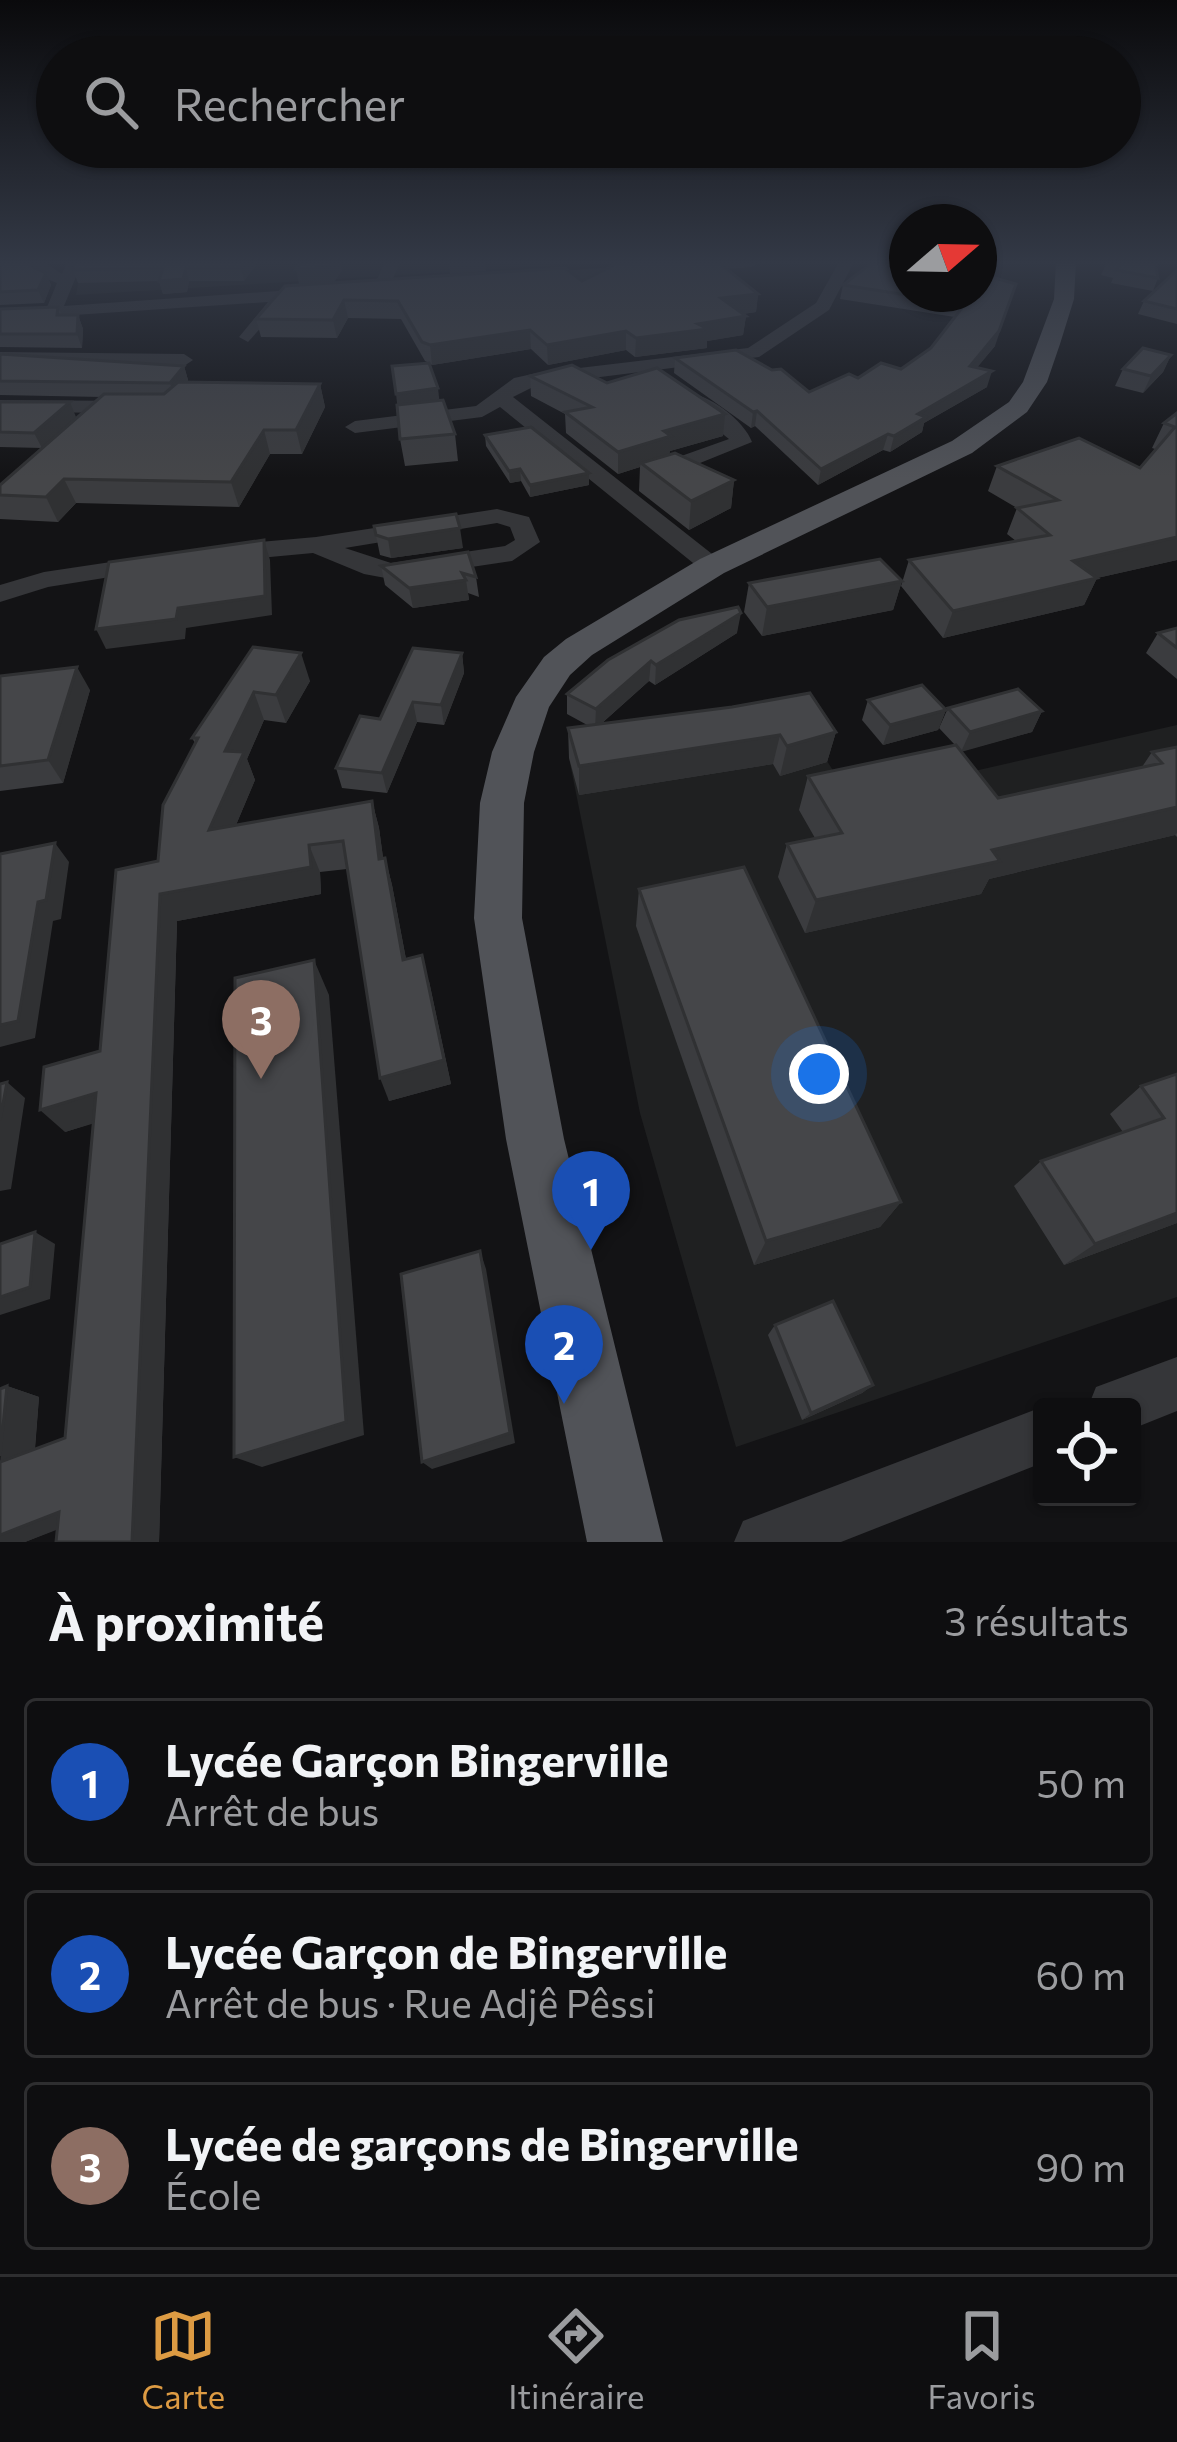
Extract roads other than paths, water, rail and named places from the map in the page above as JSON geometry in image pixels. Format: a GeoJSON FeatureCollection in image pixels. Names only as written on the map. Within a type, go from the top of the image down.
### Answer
{"type":"FeatureCollection","features":[{"type":"Feature","properties":{"kind":"main road"},"geometry":{"type":"LineString","coordinates":[[625,1542],[535,1138],[498,918],[502,803],[513,752],[530,706],[557,666],[603,631],[712,566],[962,447],[1018,406],[1036,382],[1052,334]]}},
{"type":"Feature","properties":{"kind":"street"},"geometry":{"type":"LineString","coordinates":[[355,427],[482,411],[520,382],[758,351],[783,334]]}},
{"type":"Feature","properties":{"kind":"street"},"geometry":{"type":"LineString","coordinates":[[0,358],[184,360]]}},
{"type":"Feature","properties":{"kind":"street"},"geometry":{"type":"LineString","coordinates":[[614,487],[736,447],[742,439],[737,430],[644,367]]}},
{"type":"Feature","properties":{"kind":"street"},"geometry":{"type":"LineString","coordinates":[[501,398],[712,566]]}},
{"type":"Feature","properties":{"kind":"street"},"geometry":{"type":"LineString","coordinates":[[0,406],[97,415],[150,407]]}},
{"type":"Feature","properties":{"kind":"street"},"geometry":{"type":"LineString","coordinates":[[0,594],[44,580],[496,516],[520,522],[528,542],[512,553],[391,571],[374,569],[316,544]]}},
{"type":"Feature","properties":{"kind":"street"},"geometry":{"type":"LineString","coordinates":[[1140,1398],[1177,1384]]}},
{"type":"Feature","properties":{"kind":"street"},"geometry":{"type":"LineString","coordinates":[[764,1542],[1033,1439]]}},
{"type":"Feature","properties":{"kind":"place","name":"Lycée de garçons de Bingerville"},"geometry":{"type":"Point","coordinates":[261,1079]}},
{"type":"Feature","properties":{"kind":"place","name":"Lycée Garçon Bingerville"},"geometry":{"type":"Point","coordinates":[591,1250]}},
{"type":"Feature","properties":{"kind":"place","name":"Lycée Garçon de Bingerville"},"geometry":{"type":"Point","coordinates":[564,1404]}}]}
